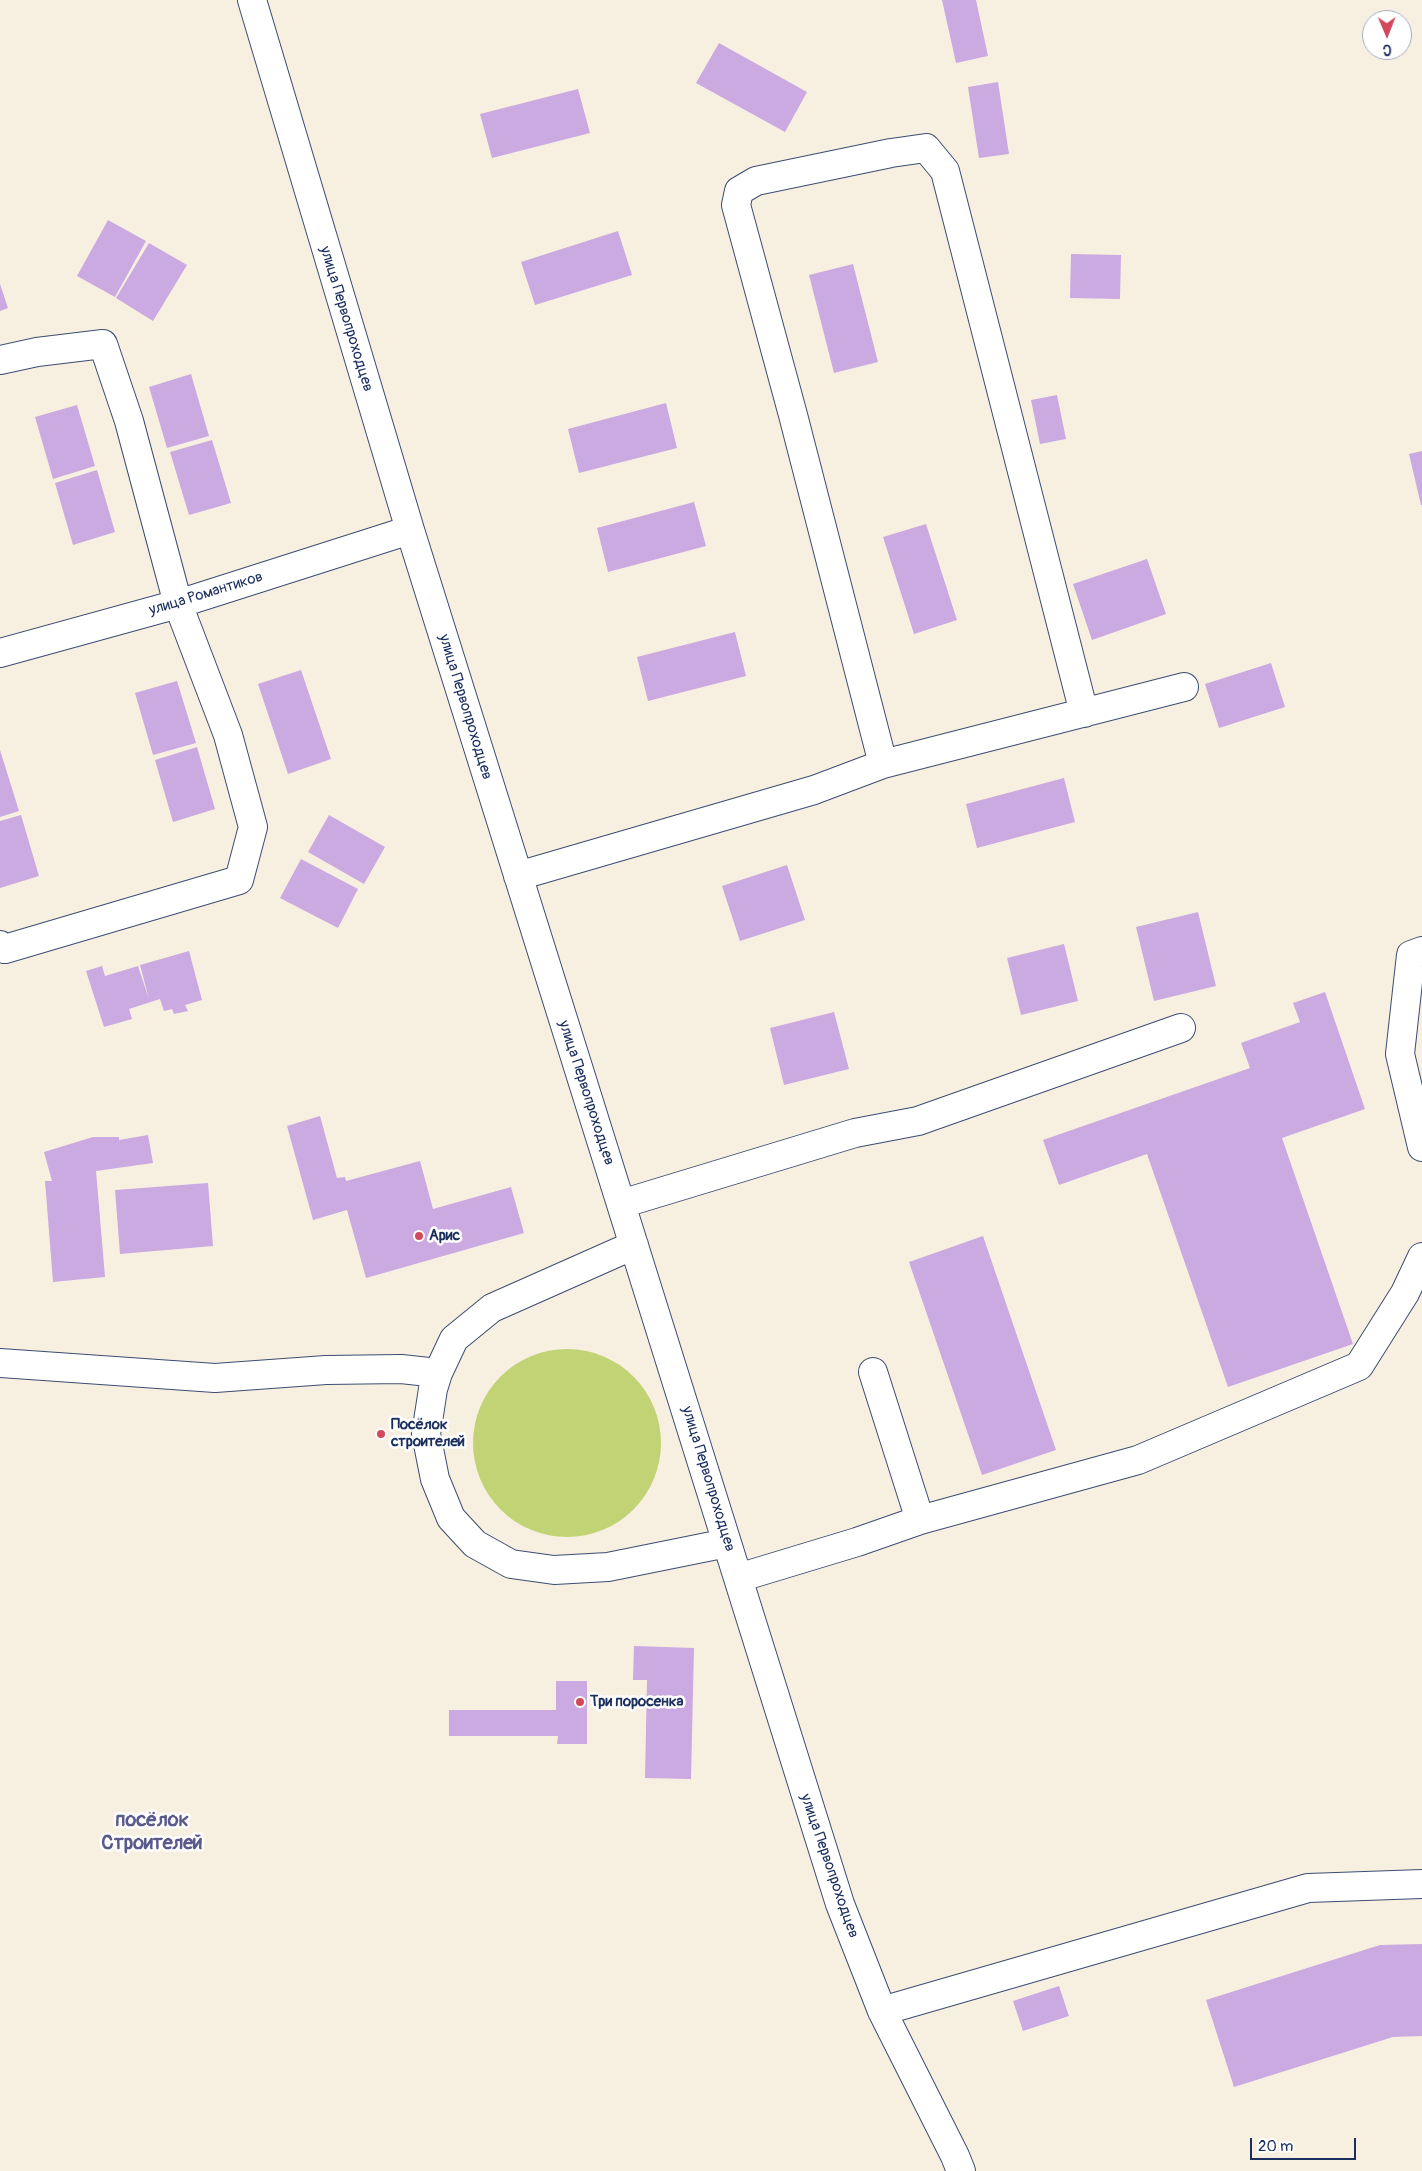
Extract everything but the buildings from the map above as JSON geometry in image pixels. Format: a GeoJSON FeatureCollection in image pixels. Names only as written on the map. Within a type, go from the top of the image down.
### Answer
{"type":"FeatureCollection","features":[{"type":"Feature","properties":{"kind":"street","name":"улица Первопроходцев"},"geometry":{"type":"LineString","coordinates":[[252,0],[410,530],[738,1578],[802,1789],[840,1904],[882,2011],[961,2171]]}},
{"type":"Feature","properties":{"kind":"street"},"geometry":{"type":"LineString","coordinates":[[882,764],[793,415],[736,205],[739,191],[756,181],[891,153],[926,148],[945,171],[1084,712]]}},
{"type":"Feature","properties":{"kind":"street"},"geometry":{"type":"LineString","coordinates":[[0,360],[38,352],[103,344],[129,421],[178,604],[228,735],[253,827],[239,880],[5,949],[0,945]]}},
{"type":"Feature","properties":{"kind":"street","name":"улица Романтиков"},"geometry":{"type":"LineString","coordinates":[[0,654],[178,604],[410,530]]}},
{"type":"Feature","properties":{"kind":"street"},"geometry":{"type":"LineString","coordinates":[[518,876],[814,790],[882,764],[1184,687]]}},
{"type":"Feature","properties":{"kind":"street"},"geometry":{"type":"LineString","coordinates":[[1422,951],[1411,955],[1400,1054],[1422,1147]]}},
{"type":"Feature","properties":{"kind":"street"},"geometry":{"type":"LineString","coordinates":[[621,1204],[855,1134],[918,1121],[1181,1028]]}},
{"type":"Feature","properties":{"kind":"street"},"geometry":{"type":"LineString","coordinates":[[634,1245],[492,1308],[454,1339],[438,1372],[433,1389],[426,1434],[435,1479],[450,1518],[475,1544],[511,1564],[554,1570],[608,1566],[727,1543]]}},
{"type":"Feature","properties":{"kind":"street"},"geometry":{"type":"LineString","coordinates":[[738,1578],[857,1542],[920,1520],[1138,1460],[1359,1366],[1405,1292],[1422,1257]]}},
{"type":"Feature","properties":{"kind":"street"},"geometry":{"type":"LineString","coordinates":[[0,1363],[215,1378],[326,1370],[401,1369],[438,1372]]}},
{"type":"Feature","properties":{"kind":"street"},"geometry":{"type":"LineString","coordinates":[[873,1372],[920,1520]]}},
{"type":"Feature","properties":{"kind":"street"},"geometry":{"type":"LineString","coordinates":[[882,2011],[1308,1888],[1422,1884]]}},
{"type":"Feature","properties":{"kind":"green space"},"geometry":{"type":"Polygon","coordinates":[[[558,1349],[576,1349],[603,1356],[634,1376],[654,1407],[661,1434],[661,1452],[654,1479],[634,1510],[603,1530],[576,1537],[558,1537],[540,1533],[523,1526],[507,1516],[494,1503],[484,1487],[477,1470],[473,1452],[473,1434],[477,1416],[484,1399],[494,1383],[507,1370],[523,1360],[540,1353],[558,1349]]]}},
{"type":"Feature","properties":{"kind":"place","name":"Арис"},"geometry":{"type":"Point","coordinates":[419,1236]}},
{"type":"Feature","properties":{"kind":"place","name":"Посёлок строителей"},"geometry":{"type":"Point","coordinates":[381,1434]}},
{"type":"Feature","properties":{"kind":"place","name":"Три поросенка"},"geometry":{"type":"Point","coordinates":[580,1702]}},
{"type":"Feature","properties":{"kind":"district","name":"посёлок Строителей"},"geometry":{"type":"Point","coordinates":[152,1832]}}]}
